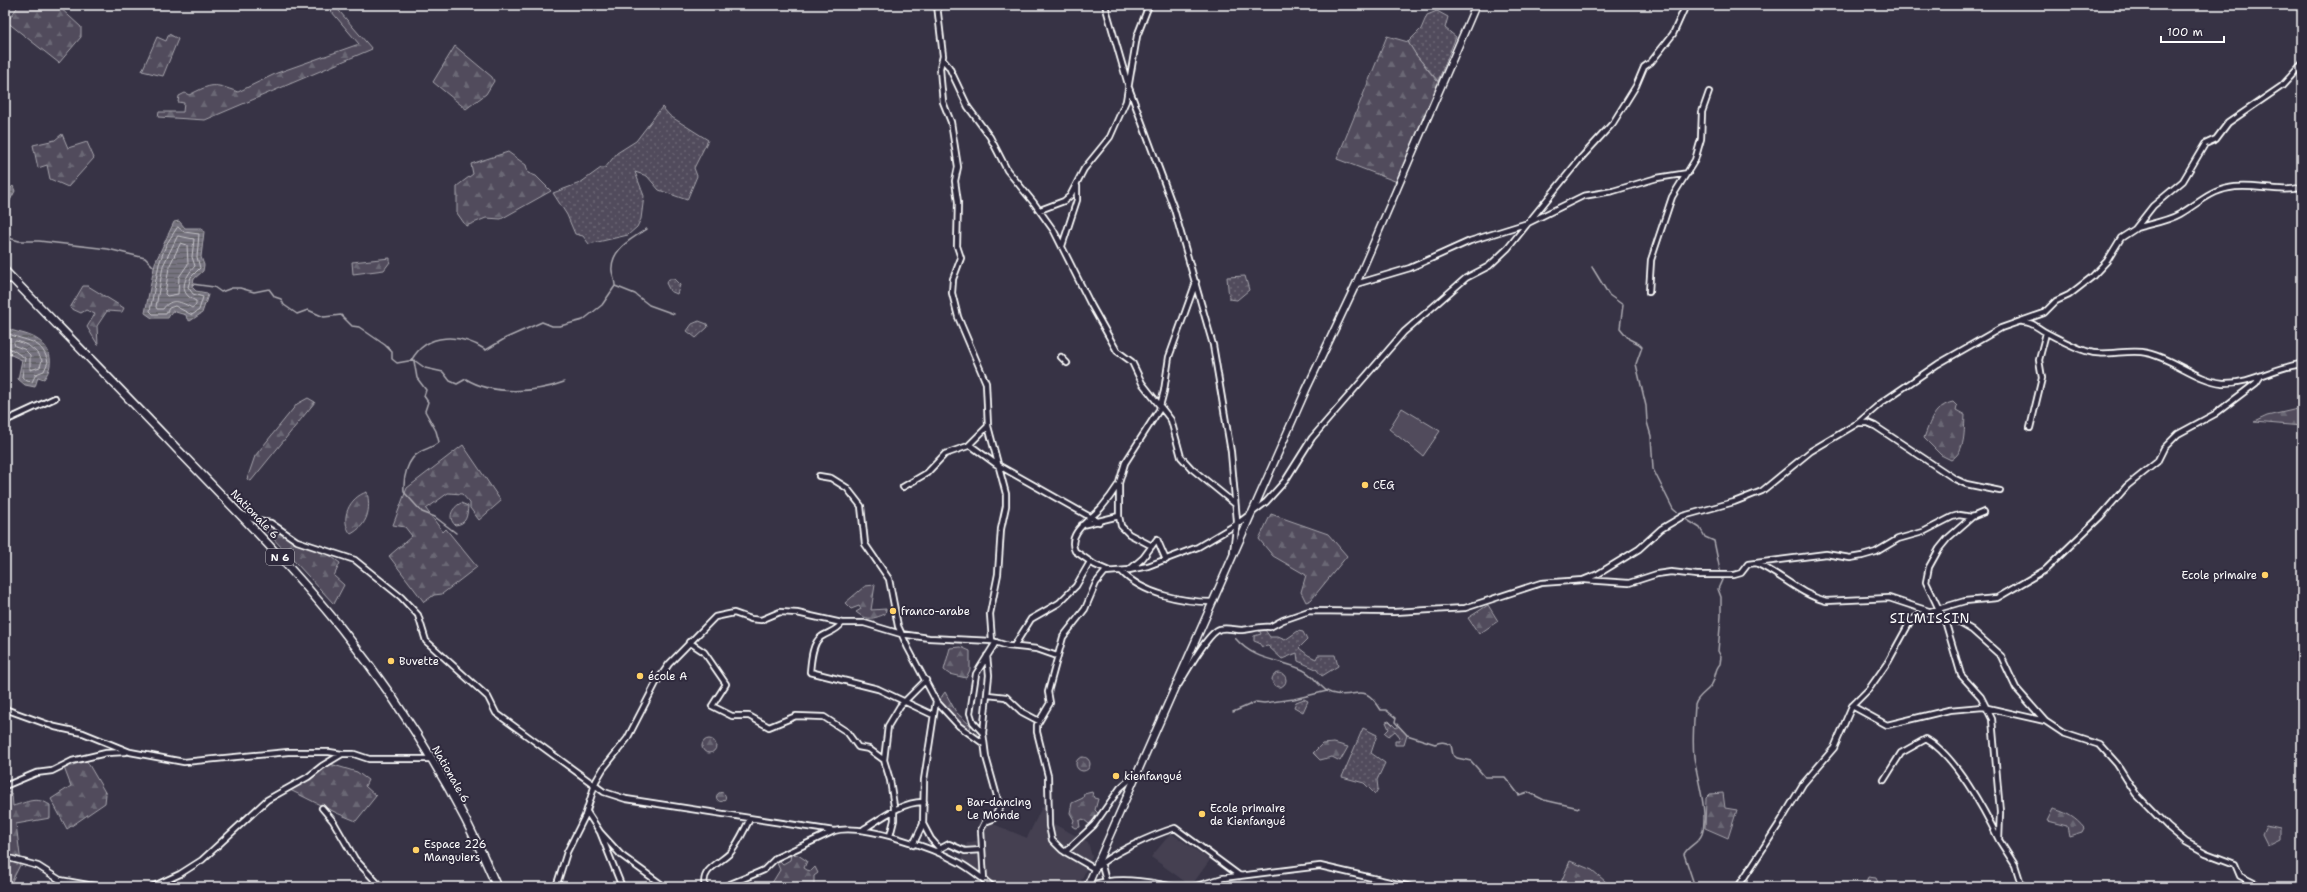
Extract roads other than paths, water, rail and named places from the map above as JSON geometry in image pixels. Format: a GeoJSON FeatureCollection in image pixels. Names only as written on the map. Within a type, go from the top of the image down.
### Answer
{"type":"FeatureCollection","features":[{"type":"Feature","properties":{"kind":"main road"},"geometry":{"type":"LineString","coordinates":[[1087,886],[1306,390],[1356,284],[1476,5]]}},
{"type":"Feature","properties":{"kind":"main road","name":"Nationale 6"},"geometry":{"type":"LineString","coordinates":[[5,271],[282,559],[342,629],[403,715],[430,759],[473,834],[497,887]]}},
{"type":"Feature","properties":{"kind":"street"},"geometry":{"type":"LineString","coordinates":[[937,5],[943,60],[940,68],[943,102],[951,122],[958,167],[955,181],[958,202],[957,246],[961,258],[953,279],[952,293],[964,330],[986,383],[988,426],[996,464],[1005,490],[1006,506],[1001,529],[1001,554],[996,589],[990,614],[994,641],[976,674],[970,713],[973,722],[983,733]]}},
{"type":"Feature","properties":{"kind":"street"},"geometry":{"type":"LineString","coordinates":[[1105,5],[1129,88],[1172,201],[1196,282],[1221,384],[1231,452],[1236,504],[1237,524],[1231,561]]}},
{"type":"Feature","properties":{"kind":"street"},"geometry":{"type":"LineString","coordinates":[[1040,210],[1064,201],[1077,184],[1084,169],[1110,137],[1126,101],[1137,36],[1149,5]]}},
{"type":"Feature","properties":{"kind":"street"},"geometry":{"type":"LineString","coordinates":[[1196,282],[1169,357],[1160,405],[1155,418],[1125,464],[1119,483],[1107,501],[1084,524],[1074,538],[1073,547],[1075,551],[1090,562],[1109,571],[1122,572],[1141,568],[1198,547],[1237,524],[1252,513],[1285,481],[1312,438],[1404,332],[1466,278],[1488,266],[1508,248],[1580,159],[1613,123],[1636,86],[1644,67],[1651,62],[1673,34],[1686,5]]}},
{"type":"Feature","properties":{"kind":"street"},"geometry":{"type":"LineString","coordinates":[[943,60],[949,67],[968,107],[990,137],[1007,170],[1040,210],[1062,246],[1090,303],[1117,350],[1132,362],[1142,383],[1160,405],[1174,427],[1181,457],[1190,468],[1236,504]]}},
{"type":"Feature","properties":{"kind":"street"},"geometry":{"type":"LineString","coordinates":[[2135,229],[2153,206],[2183,181],[2205,144],[2216,138],[2228,123],[2282,86],[2302,64]]}},
{"type":"Feature","properties":{"kind":"street"},"geometry":{"type":"LineString","coordinates":[[1649,292],[1650,269],[1654,251],[1672,197],[1688,173],[1702,139],[1702,112],[1708,92]]}},
{"type":"Feature","properties":{"kind":"street"},"geometry":{"type":"LineString","coordinates":[[1356,284],[1410,268],[1470,242],[1528,223],[1583,196],[1613,191],[1657,178],[1688,173]]}},
{"type":"Feature","properties":{"kind":"street"},"geometry":{"type":"LineString","coordinates":[[1062,246],[1077,200],[1077,184]]}},
{"type":"Feature","properties":{"kind":"street"},"geometry":{"type":"LineString","coordinates":[[1583,580],[1598,574],[1639,549],[1661,529],[1683,516],[1734,502],[1762,491],[1811,451],[1858,423],[1881,403],[1938,364],[1978,340],[2008,325],[2044,313],[2056,301],[2069,295],[2092,277],[2107,260],[2120,238],[2135,229],[2180,214],[2201,199],[2222,189],[2247,186],[2290,189],[2302,187]]}},
{"type":"Feature","properties":{"kind":"street"},"geometry":{"type":"LineString","coordinates":[[5,280],[14,280]]}},
{"type":"Feature","properties":{"kind":"street"},"geometry":{"type":"LineString","coordinates":[[2017,323],[2032,323],[2046,333],[2092,353],[2127,350],[2142,352],[2176,364],[2213,381],[2242,383],[2260,377],[2274,370],[2302,364]]}},
{"type":"Feature","properties":{"kind":"street"},"geometry":{"type":"LineString","coordinates":[[2030,428],[2042,378],[2039,360],[2046,333]]}},
{"type":"Feature","properties":{"kind":"street"},"geometry":{"type":"LineString","coordinates":[[1060,357],[1067,362]]}},
{"type":"Feature","properties":{"kind":"street"},"geometry":{"type":"LineString","coordinates":[[1738,887],[1782,821],[1803,784],[1834,748],[1852,706],[1869,689],[1888,662],[1912,620],[1939,608],[1965,601],[1998,598],[2045,570],[2100,517],[2127,486],[2157,462],[2164,448],[2178,434],[2215,414],[2256,383],[2260,377]]}},
{"type":"Feature","properties":{"kind":"street"},"geometry":{"type":"LineString","coordinates":[[5,421],[55,398]]}},
{"type":"Feature","properties":{"kind":"street"},"geometry":{"type":"LineString","coordinates":[[1858,423],[1868,423],[1875,426],[1955,479],[1966,484],[2000,490]]}},
{"type":"Feature","properties":{"kind":"street"},"geometry":{"type":"LineString","coordinates":[[903,487],[927,473],[942,456],[970,445],[988,426]]}},
{"type":"Feature","properties":{"kind":"street"},"geometry":{"type":"LineString","coordinates":[[970,445],[996,464],[1099,522]]}},
{"type":"Feature","properties":{"kind":"street"},"geometry":{"type":"LineString","coordinates":[[819,476],[831,478],[847,488],[861,506],[865,544],[889,579],[901,634],[936,700],[959,726],[984,744]]}},
{"type":"Feature","properties":{"kind":"street"},"geometry":{"type":"LineString","coordinates":[[1119,483],[1119,516],[1121,526],[1126,531],[1152,546]]}},
{"type":"Feature","properties":{"kind":"street"},"geometry":{"type":"LineString","coordinates":[[236,511],[257,521],[271,523],[297,541],[355,560],[400,597],[418,615],[426,640],[488,697],[496,713],[604,792],[626,799],[834,832]]}},
{"type":"Feature","properties":{"kind":"street"},"geometry":{"type":"LineString","coordinates":[[1083,512],[1084,524]]}},
{"type":"Feature","properties":{"kind":"street"},"geometry":{"type":"LineString","coordinates":[[1984,512],[1972,517],[1948,538],[1929,567],[1926,577],[1927,586],[1939,608],[1961,675],[1986,707],[1993,724],[2000,812],[1999,840]]}},
{"type":"Feature","properties":{"kind":"street"},"geometry":{"type":"LineString","coordinates":[[1170,697],[1197,655],[1214,633],[1222,629],[1240,630],[1264,626],[1270,627],[1282,620],[1315,610],[1394,612],[1465,608],[1541,583],[1583,580],[1629,583],[1657,574],[1671,572],[1697,575],[1734,575],[1740,573],[1748,564],[1826,554],[1850,558],[1876,552],[1898,539],[1923,532],[1952,517],[1959,515],[1972,517]]}},
{"type":"Feature","properties":{"kind":"street"},"geometry":{"type":"LineString","coordinates":[[1084,524],[1099,522],[1119,516]]}},
{"type":"Feature","properties":{"kind":"street"},"geometry":{"type":"LineString","coordinates":[[1129,570],[1143,558],[1157,539],[1166,560]]}},
{"type":"Feature","properties":{"kind":"street"},"geometry":{"type":"LineString","coordinates":[[1014,646],[1031,619],[1059,603],[1076,586],[1090,562]]}},
{"type":"Feature","properties":{"kind":"street"},"geometry":{"type":"LineString","coordinates":[[1756,563],[1804,593],[1826,601],[1889,598],[1942,616],[1972,630],[2001,656],[2016,688],[2045,721],[2063,733],[2100,745],[2117,764],[2136,794],[2168,827],[2186,842],[2206,853],[2235,864],[2240,876],[2262,887]]}},
{"type":"Feature","properties":{"kind":"street"},"geometry":{"type":"LineString","coordinates":[[1109,571],[1096,583],[1085,609],[1066,632],[1057,656],[1048,692],[1050,703],[1039,721],[1037,732],[1048,776],[1051,837],[1058,847],[1095,869],[1101,863],[1121,851],[1175,828],[1240,876]]}},
{"type":"Feature","properties":{"kind":"street"},"geometry":{"type":"LineString","coordinates":[[1122,572],[1137,584],[1167,596],[1200,602],[1212,602]]}},
{"type":"Feature","properties":{"kind":"street"},"geometry":{"type":"LineString","coordinates":[[556,887],[567,852],[587,812],[596,786],[596,781],[603,768],[627,739],[656,683],[668,664],[715,617],[726,613],[761,620],[775,613],[792,613],[842,623],[864,623],[901,634],[929,638],[994,641],[1014,646],[1037,649],[1057,656]]}},
{"type":"Feature","properties":{"kind":"street"},"geometry":{"type":"LineString","coordinates":[[842,623],[837,629],[818,640],[813,654],[810,672],[878,689],[933,715]]}},
{"type":"Feature","properties":{"kind":"street"},"geometry":{"type":"LineString","coordinates":[[689,642],[704,652],[726,684],[712,706],[718,710],[732,716],[749,716],[768,727],[796,716],[824,718],[847,732],[858,747],[869,749],[884,760]]}},
{"type":"Feature","properties":{"kind":"street"},"geometry":{"type":"LineString","coordinates":[[984,880],[981,830],[983,825],[993,819],[1000,807],[984,744],[983,733],[988,695],[989,675],[987,656]]}},
{"type":"Feature","properties":{"kind":"street"},"geometry":{"type":"LineString","coordinates":[[890,836],[894,820],[894,811],[890,780],[884,760],[890,721],[905,702],[926,680]]}},
{"type":"Feature","properties":{"kind":"street"},"geometry":{"type":"LineString","coordinates":[[988,695],[1009,698],[1022,712],[1039,721]]}},
{"type":"Feature","properties":{"kind":"street"},"geometry":{"type":"LineString","coordinates":[[913,845],[923,824],[924,780],[936,700]]}},
{"type":"Feature","properties":{"kind":"street"},"geometry":{"type":"LineString","coordinates":[[1852,706],[1887,726],[1948,710],[1986,707],[2045,721]]}},
{"type":"Feature","properties":{"kind":"street"},"geometry":{"type":"LineString","coordinates":[[5,709],[55,727],[83,733],[130,752]]}},
{"type":"Feature","properties":{"kind":"street"},"geometry":{"type":"LineString","coordinates":[[1884,780],[1901,753],[1926,739],[1958,770],[1986,813],[1999,840],[2014,865],[2022,887]]}},
{"type":"Feature","properties":{"kind":"street"},"geometry":{"type":"LineString","coordinates":[[5,786],[36,774],[52,771],[72,761],[106,752],[130,752],[184,762],[288,752],[328,752],[354,754],[369,759],[430,759]]}},
{"type":"Feature","properties":{"kind":"street"},"geometry":{"type":"LineString","coordinates":[[152,887],[180,874],[202,860],[267,800],[308,777],[322,766],[342,754]]}},
{"type":"Feature","properties":{"kind":"street"},"geometry":{"type":"LineString","coordinates":[[1065,852],[1094,825],[1120,788],[1135,775]]}},
{"type":"Feature","properties":{"kind":"street"},"geometry":{"type":"LineString","coordinates":[[864,829],[894,811],[915,802],[924,802]]}},
{"type":"Feature","properties":{"kind":"street"},"geometry":{"type":"LineString","coordinates":[[322,808],[333,821],[355,859],[381,887]]}},
{"type":"Feature","properties":{"kind":"street"},"geometry":{"type":"LineString","coordinates":[[587,812],[600,832],[621,855],[664,887]]}},
{"type":"Feature","properties":{"kind":"street"},"geometry":{"type":"LineString","coordinates":[[705,887],[703,879],[706,873],[730,853],[750,819]]}},
{"type":"Feature","properties":{"kind":"street"},"geometry":{"type":"LineString","coordinates":[[923,824],[938,850]]}},
{"type":"Feature","properties":{"kind":"street"},"geometry":{"type":"LineString","coordinates":[[723,887],[764,870],[776,858],[843,829],[864,829],[890,836],[913,845],[938,850],[960,863],[990,886]]}},
{"type":"Feature","properties":{"kind":"street"},"geometry":{"type":"LineString","coordinates":[[600,832],[622,887]]}},
{"type":"Feature","properties":{"kind":"street"},"geometry":{"type":"LineString","coordinates":[[938,850],[950,844],[965,851],[982,850]]}},
{"type":"Feature","properties":{"kind":"street"},"geometry":{"type":"LineString","coordinates":[[1101,856],[1101,863],[1106,881],[1112,887]]}},
{"type":"Feature","properties":{"kind":"street"},"geometry":{"type":"LineString","coordinates":[[5,857],[38,866],[60,880],[103,887]]}},
{"type":"Feature","properties":{"kind":"street"},"geometry":{"type":"LineString","coordinates":[[1193,887],[1211,880],[1320,866],[1411,887]]}},
{"type":"Feature","properties":{"kind":"street"},"geometry":{"type":"LineString","coordinates":[[1087,886],[1106,881],[1146,880],[1174,887]]}},
{"type":"Feature","properties":{"kind":"street"},"geometry":{"type":"LineString","coordinates":[[1125,887],[1126,881]]}},
{"type":"Feature","properties":{"kind":"street"},"geometry":{"type":"LineString","coordinates":[[1157,887],[1162,884]]}},
{"type":"Feature","properties":{"kind":"street"},"geometry":{"type":"LineString","coordinates":[[78,887],[88,885]]}},
{"type":"Feature","properties":{"kind":"water"},"geometry":{"type":"Polygon","coordinates":[[[13,186],[15,191],[5,210],[5,193],[13,186]]]}},
{"type":"Feature","properties":{"kind":"water"},"geometry":{"type":"Polygon","coordinates":[[[179,221],[185,228],[202,228],[204,232],[201,257],[204,265],[203,271],[194,279],[192,287],[196,291],[207,293],[208,295],[202,313],[190,321],[187,319],[186,315],[172,311],[168,318],[152,318],[145,313],[155,263],[174,222],[179,221]]]}},
{"type":"Feature","properties":{"kind":"water"},"geometry":{"type":"Polygon","coordinates":[[[5,326],[13,331],[35,338],[46,347],[49,353],[50,366],[48,372],[44,379],[38,377],[35,387],[25,385],[18,379],[22,360],[9,354],[5,346],[5,326]]]}},
{"type":"Feature","properties":{"kind":"waterway"},"geometry":{"type":"LineString","coordinates":[[615,286],[612,264],[618,251],[635,236],[647,229]]}},
{"type":"Feature","properties":{"kind":"waterway"},"geometry":{"type":"LineString","coordinates":[[5,237],[19,241],[39,241],[108,249],[145,258],[154,267]]}},
{"type":"Feature","properties":{"kind":"waterway"},"geometry":{"type":"LineString","coordinates":[[1592,267],[1609,295],[1623,305],[1620,328],[1629,339],[1642,347],[1636,364],[1646,406],[1647,422],[1651,436],[1653,469],[1673,509],[1681,516]]}},
{"type":"Feature","properties":{"kind":"waterway"},"geometry":{"type":"LineString","coordinates":[[192,284],[214,287],[221,292],[232,288],[240,288],[254,292],[269,289],[275,297],[281,299],[284,305],[297,314],[308,310],[324,317],[341,315],[352,326],[359,327],[385,345],[392,352],[392,359],[397,363],[414,360],[425,368],[443,372],[450,381],[457,384],[466,379],[488,388],[514,391],[553,386],[564,382]]}},
{"type":"Feature","properties":{"kind":"waterway"},"geometry":{"type":"LineString","coordinates":[[411,361],[418,351],[426,344],[435,340],[445,338],[456,339],[466,341],[486,350],[506,338],[542,322],[552,326],[560,326],[583,320],[602,305],[615,286],[635,294],[649,305],[674,314]]}},
{"type":"Feature","properties":{"kind":"waterway"},"geometry":{"type":"LineString","coordinates":[[414,361],[417,378],[426,390],[424,396],[428,402],[425,411],[436,431],[439,442],[420,452],[412,459],[405,475],[404,492],[422,512],[435,517],[456,533]]}},
{"type":"Feature","properties":{"kind":"waterway"},"geometry":{"type":"LineString","coordinates":[[1684,518],[1700,528],[1705,537],[1714,541],[1722,580],[1718,589],[1721,597],[1718,651],[1721,657],[1720,664],[1711,685],[1696,701],[1695,705],[1693,751],[1702,796],[1704,826],[1700,837],[1684,854],[1695,887]]}},
{"type":"Feature","properties":{"kind":"waterway"},"geometry":{"type":"LineString","coordinates":[[1235,638],[1243,646],[1259,656],[1293,666],[1307,672],[1331,693],[1340,695],[1363,693],[1369,695],[1381,710],[1386,710],[1396,718],[1395,722],[1407,735],[1435,744],[1443,742],[1451,745],[1453,755],[1457,758],[1471,761],[1485,777],[1505,777],[1519,795],[1528,792],[1544,800],[1579,808]]}},
{"type":"Feature","properties":{"kind":"waterway"},"geometry":{"type":"LineString","coordinates":[[1233,712],[1256,702],[1264,703],[1294,699],[1327,691]]}},
{"type":"Feature","properties":{"kind":"place","name":"CEG"},"geometry":{"type":"Point","coordinates":[1365,485]}},
{"type":"Feature","properties":{"kind":"place","name":"Ecole primaire"},"geometry":{"type":"Point","coordinates":[2265,575]}},
{"type":"Feature","properties":{"kind":"place","name":"franco-arabe"},"geometry":{"type":"Point","coordinates":[893,611]}},
{"type":"Feature","properties":{"kind":"place","name":"Buvette"},"geometry":{"type":"Point","coordinates":[391,661]}},
{"type":"Feature","properties":{"kind":"place","name":"école A"},"geometry":{"type":"Point","coordinates":[640,676]}},
{"type":"Feature","properties":{"kind":"place","name":"kienfangué"},"geometry":{"type":"Point","coordinates":[1116,776]}},
{"type":"Feature","properties":{"kind":"place","name":"Bar-dancing Le Monde"},"geometry":{"type":"Point","coordinates":[959,808]}},
{"type":"Feature","properties":{"kind":"place","name":"Ecole primaire de Kienfangué"},"geometry":{"type":"Point","coordinates":[1202,814]}},
{"type":"Feature","properties":{"kind":"place","name":"Espace 226 Manguiers"},"geometry":{"type":"Point","coordinates":[416,850]}},
{"type":"Feature","properties":{"kind":"district","name":"SILMISSIN"},"geometry":{"type":"Point","coordinates":[1930,618]}}]}
